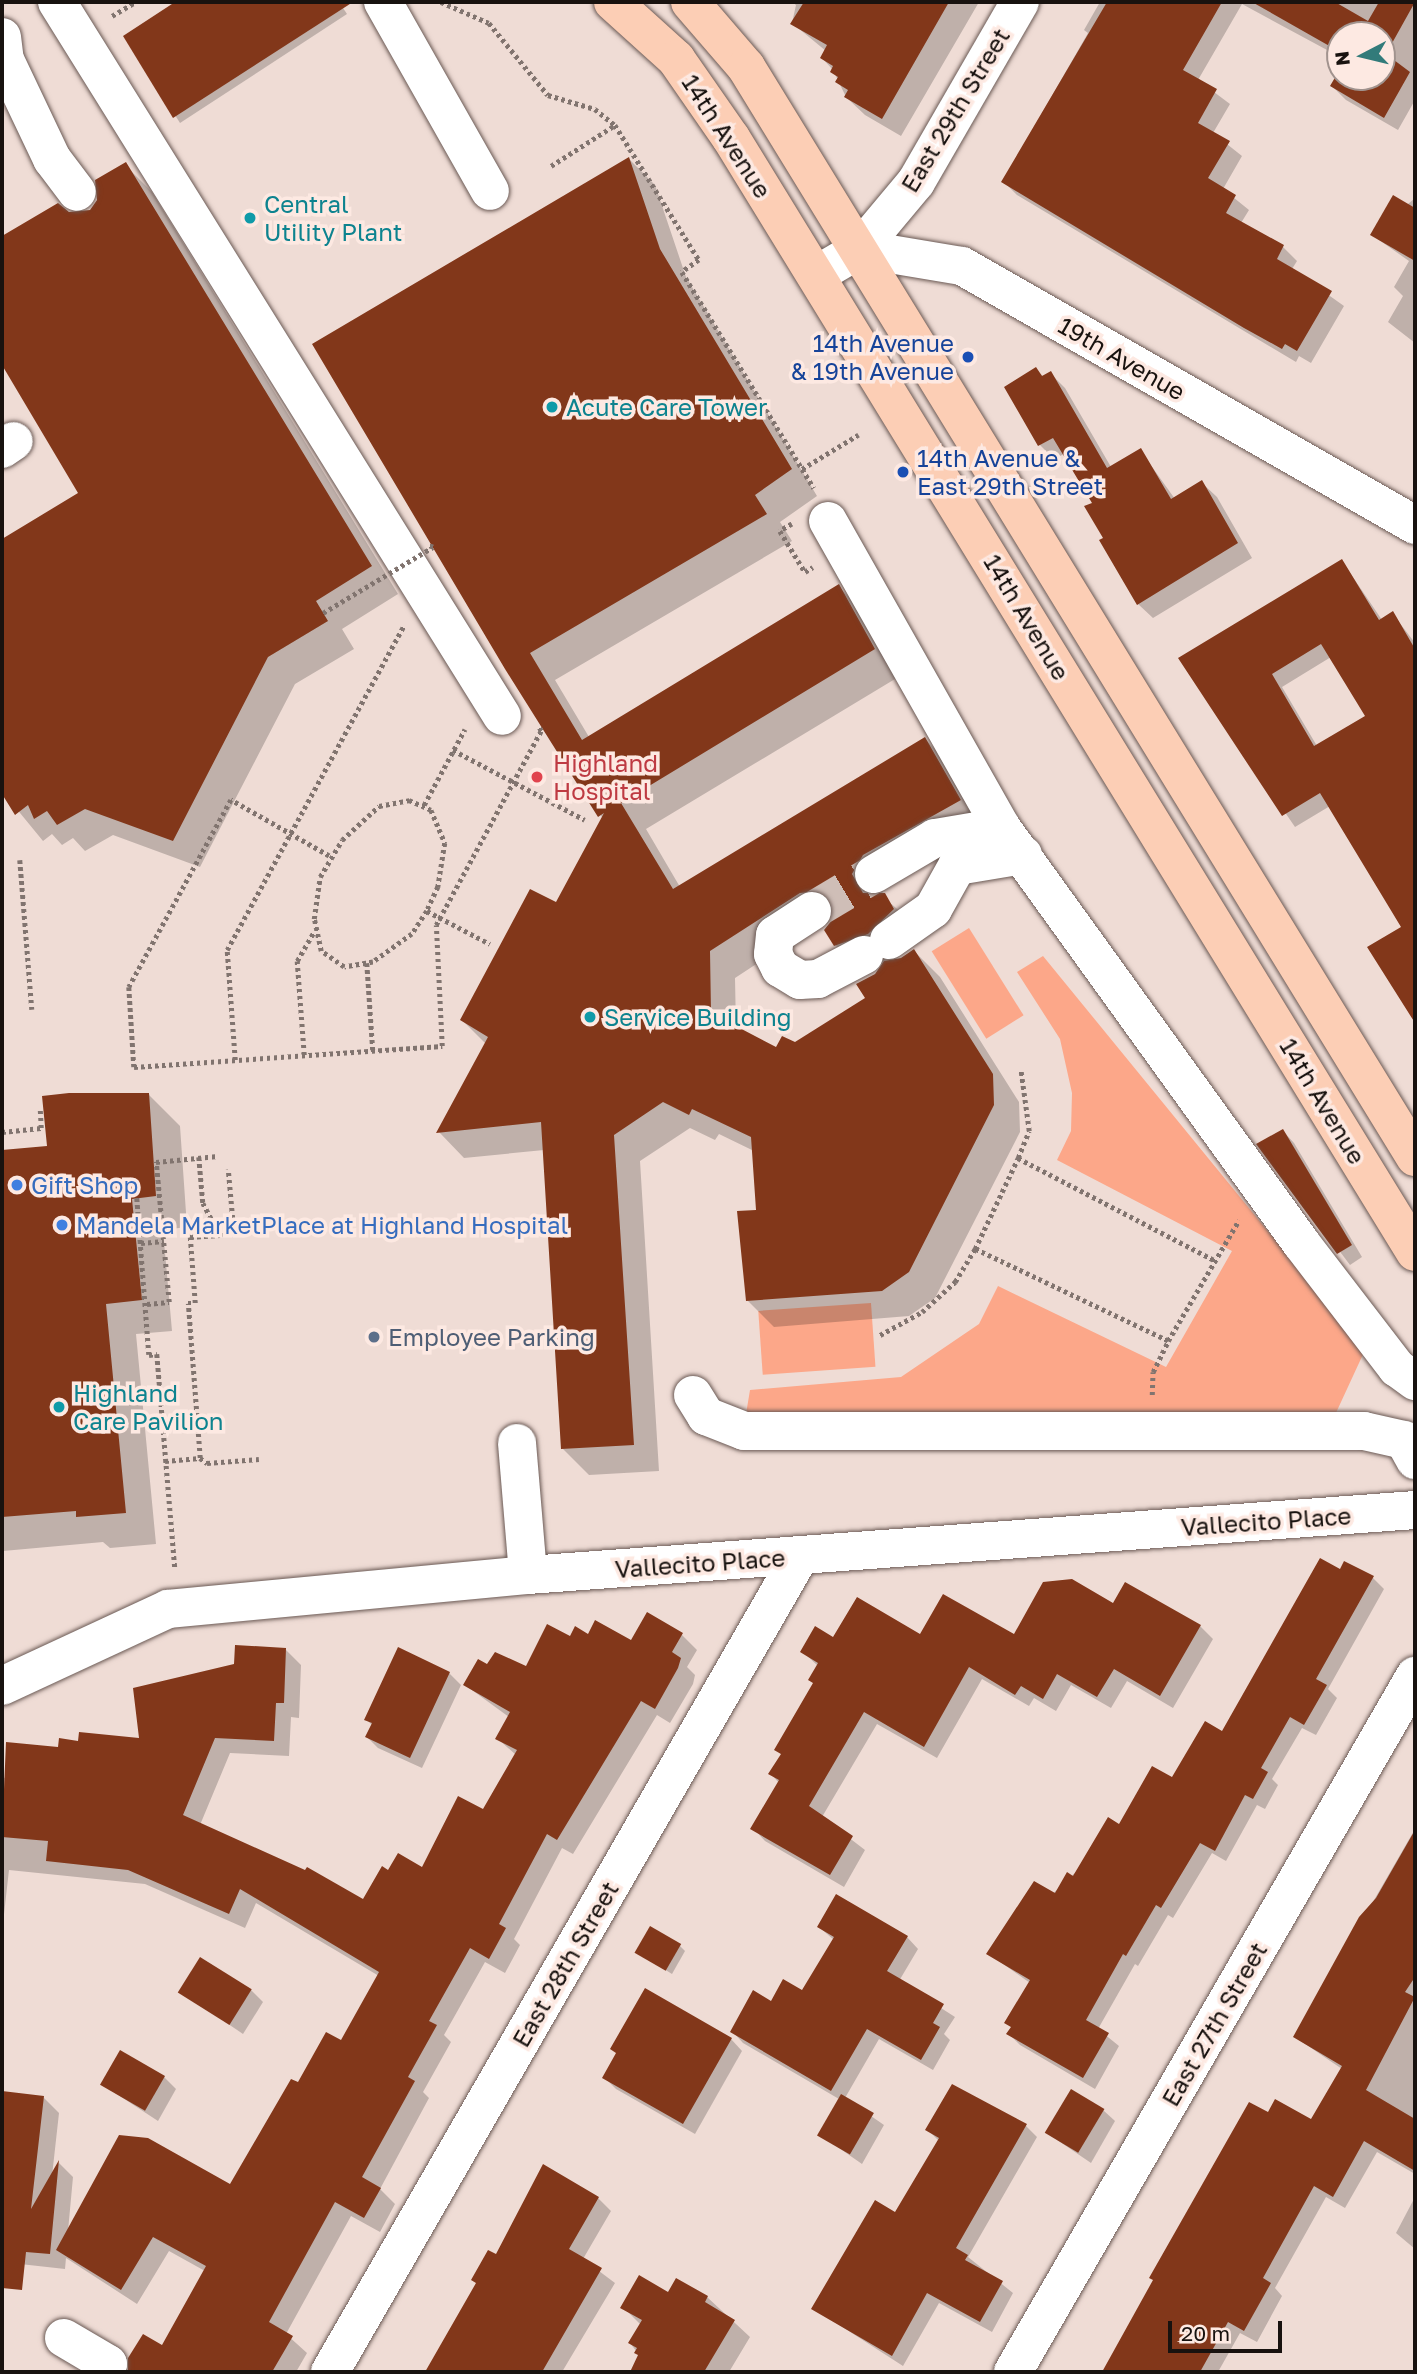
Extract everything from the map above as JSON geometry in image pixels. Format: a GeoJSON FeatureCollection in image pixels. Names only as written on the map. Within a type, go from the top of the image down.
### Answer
{"type":"FeatureCollection","features":[{"type":"Feature","properties":{"kind":"main road","name":"14th Avenue"},"geometry":{"type":"LineString","coordinates":[[613,2],[676,59],[816,275],[1415,1252]]}},
{"type":"Feature","properties":{"kind":"main road","name":"14th Avenue"},"geometry":{"type":"LineString","coordinates":[[690,2],[746,66],[1415,1157]]}},
{"type":"Feature","properties":{"kind":"street"},"geometry":{"type":"LineString","coordinates":[[57,2],[423,590],[507,709]]}},
{"type":"Feature","properties":{"kind":"street"},"geometry":{"type":"LineString","coordinates":[[383,2],[490,191]]}},
{"type":"Feature","properties":{"kind":"street","name":"East 29th Street"},"geometry":{"type":"LineString","coordinates":[[860,249],[916,182],[1020,2]]}},
{"type":"Feature","properties":{"kind":"street"},"geometry":{"type":"LineString","coordinates":[[2,37],[5,60],[52,159],[76,192]]}},
{"type":"Feature","properties":{"kind":"street"},"geometry":{"type":"LineString","coordinates":[[816,275],[860,249]]}},
{"type":"Feature","properties":{"kind":"street","name":"19th Avenue"},"geometry":{"type":"LineString","coordinates":[[860,249],[962,267],[1411,514]]}},
{"type":"Feature","properties":{"kind":"street"},"geometry":{"type":"LineString","coordinates":[[823,508],[1012,841],[1264,1190],[1397,1368],[1415,1381]]}},
{"type":"Feature","properties":{"kind":"street"},"geometry":{"type":"LineString","coordinates":[[874,874],[935,838],[1012,841]]}},
{"type":"Feature","properties":{"kind":"street"},"geometry":{"type":"LineString","coordinates":[[812,911],[775,935],[773,954],[780,968],[800,979],[818,979],[876,947],[933,909],[957,866],[1012,841]]}},
{"type":"Feature","properties":{"kind":"street"},"geometry":{"type":"LineString","coordinates":[[693,1395],[706,1416],[744,1432],[1364,1431],[1404,1440],[1415,1460]]}},
{"type":"Feature","properties":{"kind":"street"},"geometry":{"type":"LineString","coordinates":[[517,1443],[528,1575]]}},
{"type":"Feature","properties":{"kind":"street","name":"Vallecito Place"},"geometry":{"type":"LineString","coordinates":[[2,1686],[168,1609],[528,1575],[1415,1510]]}},
{"type":"Feature","properties":{"kind":"street","name":"East 28th Street"},"geometry":{"type":"LineString","coordinates":[[330,2372],[800,1556]]}},
{"type":"Feature","properties":{"kind":"street","name":"East 27th Street"},"geometry":{"type":"LineString","coordinates":[[1013,2372],[1415,1676]]}},
{"type":"Feature","properties":{"kind":"street"},"geometry":{"type":"LineString","coordinates":[[64,2338],[107,2364],[103,2372]]}},
{"type":"Feature","properties":{"kind":"path"},"geometry":{"type":"LineString","coordinates":[[117,14],[135,2]]}},
{"type":"Feature","properties":{"kind":"path"},"geometry":{"type":"LineString","coordinates":[[441,2],[489,23],[548,95],[595,109],[615,125],[699,260],[682,272],[823,508]]}},
{"type":"Feature","properties":{"kind":"path"},"geometry":{"type":"LineString","coordinates":[[551,166],[615,125]]}},
{"type":"Feature","properties":{"kind":"path"},"geometry":{"type":"LineString","coordinates":[[802,469],[858,435]]}},
{"type":"Feature","properties":{"kind":"path"},"geometry":{"type":"LineString","coordinates":[[235,1060],[227,950],[423,590],[442,569],[420,533]]}},
{"type":"Feature","properties":{"kind":"path"},"geometry":{"type":"LineString","coordinates":[[323,612],[433,547],[427,545]]}},
{"type":"Feature","properties":{"kind":"path"},"geometry":{"type":"LineString","coordinates":[[329,856],[231,800],[129,987],[134,1067],[442,1046],[436,925],[541,731],[507,709],[453,750],[424,805]]}},
{"type":"Feature","properties":{"kind":"path"},"geometry":{"type":"LineString","coordinates":[[453,750],[585,820]]}},
{"type":"Feature","properties":{"kind":"path"},"geometry":{"type":"LineString","coordinates":[[304,1055],[297,961],[314,931],[315,898],[329,856],[360,819],[379,806],[409,800],[424,805],[439,824],[445,843],[438,887],[427,911],[400,944],[367,963],[344,967],[329,960],[314,931]]}},
{"type":"Feature","properties":{"kind":"path"},"geometry":{"type":"LineString","coordinates":[[20,860],[32,1010]]}},
{"type":"Feature","properties":{"kind":"path"},"geometry":{"type":"LineString","coordinates":[[427,911],[490,944]]}},
{"type":"Feature","properties":{"kind":"path"},"geometry":{"type":"LineString","coordinates":[[367,963],[373,1050]]}},
{"type":"Feature","properties":{"kind":"path"},"geometry":{"type":"LineString","coordinates":[[880,1335],[922,1312],[955,1282],[975,1249],[1029,1131],[1021,1072]]}},
{"type":"Feature","properties":{"kind":"path"},"geometry":{"type":"LineString","coordinates":[[2,1132],[41,1128],[40,1110]]}},
{"type":"Feature","properties":{"kind":"path"},"geometry":{"type":"LineString","coordinates":[[147,1304],[169,1302],[156,1162],[218,1156]]}},
{"type":"Feature","properties":{"kind":"path"},"geometry":{"type":"LineString","coordinates":[[199,1157],[203,1203],[220,1235]]}},
{"type":"Feature","properties":{"kind":"path"},"geometry":{"type":"LineString","coordinates":[[1018,1158],[1214,1260]]}},
{"type":"Feature","properties":{"kind":"path"},"geometry":{"type":"LineString","coordinates":[[200,1458],[188,1303],[195,1303],[190,1237],[220,1235],[233,1225],[228,1169]]}},
{"type":"Feature","properties":{"kind":"path"},"geometry":{"type":"LineString","coordinates":[[1150,1432],[1153,1372],[1214,1260],[1264,1190]]}},
{"type":"Feature","properties":{"kind":"path"},"geometry":{"type":"LineString","coordinates":[[137,1198],[149,1355],[157,1354],[175,1571]]}},
{"type":"Feature","properties":{"kind":"path"},"geometry":{"type":"LineString","coordinates":[[141,1243],[164,1241]]}},
{"type":"Feature","properties":{"kind":"path"},"geometry":{"type":"LineString","coordinates":[[975,1249],[1168,1341]]}},
{"type":"Feature","properties":{"kind":"path"},"geometry":{"type":"LineString","coordinates":[[165,1461],[200,1458],[207,1463],[259,1459]]}},
{"type":"Feature","properties":{"kind":"shaded area"},"geometry":{"type":"Polygon","coordinates":[[[969,928],[1024,1015],[986,1039],[932,951],[969,928]]]}},
{"type":"Feature","properties":{"kind":"shaded area"},"geometry":{"type":"Polygon","coordinates":[[[1043,956],[1365,1350],[1335,1415],[746,1414],[750,1390],[901,1377],[979,1324],[998,1286],[1166,1367],[1232,1251],[1057,1160],[1071,1131],[1072,1093],[1060,1039],[1017,972],[1043,956]]]}},
{"type":"Feature","properties":{"kind":"shaded area"},"geometry":{"type":"Polygon","coordinates":[[[871,1303],[875,1367],[763,1375],[758,1311],[871,1303]]]}},
{"type":"Feature","properties":{"kind":"building","name":"Central Utility Plant"},"geometry":{"type":"Polygon","coordinates":[[[175,2],[353,2],[173,118],[123,36],[175,2]]]}},
{"type":"Feature","properties":{"kind":"building"},"geometry":{"type":"Polygon","coordinates":[[[804,2],[949,2],[882,119],[844,97],[848,90],[835,82],[838,77],[830,72],[833,66],[820,58],[827,45],[790,24],[804,2]]]}},
{"type":"Feature","properties":{"kind":"building"},"geometry":{"type":"Polygon","coordinates":[[[1107,2],[1222,2],[1183,70],[1217,89],[1198,123],[1230,141],[1208,178],[1236,195],[1226,213],[1284,245],[1277,259],[1332,291],[1297,351],[1285,344],[1282,349],[1244,328],[1001,182],[1107,2]]]}},
{"type":"Feature","properties":{"kind":"building"},"geometry":{"type":"Polygon","coordinates":[[[1252,2],[1335,2],[1368,21],[1326,21],[1326,44],[1252,2]]]}},
{"type":"Feature","properties":{"kind":"building"},"geometry":{"type":"Polygon","coordinates":[[[1379,2],[1415,2],[1396,36],[1396,21],[1368,21],[1379,2]]]}},
{"type":"Feature","properties":{"kind":"building"},"geometry":{"type":"Polygon","coordinates":[[[1396,62],[1410,72],[1384,118],[1338,91],[1396,91],[1396,62]]]}},
{"type":"Feature","properties":{"kind":"building"},"geometry":{"type":"Polygon","coordinates":[[[629,157],[660,249],[792,469],[755,495],[767,514],[530,653],[582,740],[839,584],[875,649],[621,803],[673,889],[925,737],[961,800],[863,855],[852,874],[863,893],[885,893],[894,909],[868,934],[834,946],[824,930],[832,920],[831,900],[821,891],[800,893],[710,951],[711,1013],[776,1047],[782,1036],[795,1042],[865,998],[856,984],[875,974],[884,961],[901,958],[914,949],[993,1074],[994,1105],[909,1272],[882,1291],[746,1301],[737,1211],[756,1210],[751,1137],[692,1109],[689,1115],[663,1102],[614,1135],[634,1445],[561,1449],[541,1122],[436,1133],[488,1037],[460,1020],[530,889],[556,902],[604,813],[598,817],[505,669],[312,344],[629,157]]]}},
{"type":"Feature","properties":{"kind":"building"},"geometry":{"type":"Polygon","coordinates":[[[126,162],[372,566],[316,601],[328,621],[268,657],[173,841],[85,809],[57,825],[47,811],[34,819],[28,805],[15,815],[2,794],[2,539],[78,493],[2,365],[2,236],[58,203],[69,212],[90,210],[97,200],[95,180],[126,162]]]}},
{"type":"Feature","properties":{"kind":"building"},"geometry":{"type":"Polygon","coordinates":[[[1393,195],[1415,208],[1415,261],[1370,235],[1393,195]]]}},
{"type":"Feature","properties":{"kind":"building"},"geometry":{"type":"Polygon","coordinates":[[[1036,367],[1042,376],[1051,371],[1107,468],[1141,448],[1171,499],[1202,480],[1238,543],[1137,605],[1099,540],[1103,538],[1084,506],[1092,503],[1053,438],[1038,446],[1004,387],[1036,367]]]}},
{"type":"Feature","properties":{"kind":"building"},"geometry":{"type":"Polygon","coordinates":[[[1342,559],[1379,620],[1393,611],[1415,649],[1415,1023],[1367,947],[1401,927],[1320,793],[1282,816],[1178,658],[1342,559]],[[1321,644],[1272,674],[1314,746],[1365,716],[1321,644]]]}},
{"type":"Feature","properties":{"kind":"building","name":"Highland Care Pavilion"},"geometry":{"type":"Polygon","coordinates":[[[69,1093],[149,1093],[156,1196],[132,1199],[142,1300],[106,1304],[126,1513],[76,1517],[76,1511],[2,1517],[2,1150],[47,1146],[42,1096],[69,1093]]]}},
{"type":"Feature","properties":{"kind":"building"},"geometry":{"type":"Polygon","coordinates":[[[1283,1129],[1352,1245],[1337,1254],[1256,1144],[1283,1129]]]}},
{"type":"Feature","properties":{"kind":"building"},"geometry":{"type":"Polygon","coordinates":[[[1320,1558],[1340,1569],[1344,1561],[1374,1576],[1316,1679],[1327,1685],[1304,1725],[1290,1717],[1261,1768],[1268,1772],[1253,1799],[1245,1795],[1215,1851],[1200,1843],[1161,1908],[1156,1905],[1126,1956],[1123,1954],[1086,2020],[1109,2033],[1083,2078],[1006,2034],[1011,2027],[1004,2023],[1030,1980],[986,1954],[1034,1881],[1055,1893],[1067,1872],[1073,1876],[1108,1817],[1119,1824],[1152,1766],[1172,1777],[1205,1721],[1222,1731],[1320,1558]]]}},
{"type":"Feature","properties":{"kind":"building"},"geometry":{"type":"Polygon","coordinates":[[[1072,1579],[1113,1603],[1125,1582],[1201,1625],[1160,1696],[1114,1669],[1097,1697],[1057,1674],[1043,1699],[1021,1686],[1015,1695],[969,1667],[924,1747],[864,1712],[809,1806],[853,1836],[830,1875],[750,1829],[779,1780],[768,1774],[781,1754],[774,1750],[813,1683],[808,1680],[818,1663],[800,1652],[815,1626],[833,1637],[857,1597],[920,1634],[943,1594],[1014,1634],[1043,1582],[1072,1579]]]}},
{"type":"Feature","properties":{"kind":"building"},"geometry":{"type":"Polygon","coordinates":[[[647,1612],[683,1633],[672,1652],[681,1658],[678,1668],[655,1709],[641,1701],[557,1840],[547,1834],[499,1924],[506,1928],[489,1959],[470,1948],[429,2021],[437,2025],[408,2077],[415,2081],[362,2177],[381,2188],[364,2218],[335,2202],[269,2322],[293,2336],[272,2372],[128,2372],[128,2358],[143,2334],[162,2345],[206,2266],[153,2237],[121,2290],[56,2250],[119,2135],[148,2138],[230,2184],[291,2079],[298,2082],[326,2032],[341,2040],[379,1972],[240,1889],[229,1914],[128,1870],[46,1861],[48,1841],[2,1837],[6,1742],[58,1747],[59,1738],[78,1741],[79,1732],[139,1738],[133,1688],[234,1664],[235,1645],[286,1648],[284,1703],[276,1703],[274,1741],[215,1738],[183,1815],[305,1870],[307,1867],[363,1899],[382,1866],[388,1870],[398,1853],[422,1867],[458,1796],[483,1809],[517,1750],[495,1739],[510,1712],[463,1685],[478,1659],[487,1664],[495,1652],[526,1666],[547,1624],[570,1636],[575,1626],[588,1634],[595,1620],[631,1640],[647,1612]]]}},
{"type":"Feature","properties":{"kind":"building"},"geometry":{"type":"Polygon","coordinates":[[[398,1647],[450,1672],[410,1758],[365,1737],[372,1723],[364,1720],[398,1647]]]}},
{"type":"Feature","properties":{"kind":"building"},"geometry":{"type":"Polygon","coordinates":[[[1415,1830],[1415,1977],[1405,1992],[1415,1997],[1366,2090],[1415,2119],[1415,2171],[1364,2141],[1333,2197],[1314,2186],[1263,2278],[1271,2283],[1244,2331],[1228,2322],[1200,2372],[1102,2372],[1153,2280],[1149,2278],[1249,2102],[1268,2112],[1275,2099],[1311,2119],[1342,2066],[1293,2037],[1359,1917],[1376,1898],[1415,1830]]]}},
{"type":"Feature","properties":{"kind":"building"},"geometry":{"type":"Polygon","coordinates":[[[836,1894],[908,1936],[887,1971],[944,2004],[933,2023],[940,2027],[921,2060],[867,2029],[831,2091],[730,2032],[753,1990],[771,2001],[783,1979],[802,1990],[834,1937],[817,1927],[836,1894]]]}},
{"type":"Feature","properties":{"kind":"building"},"geometry":{"type":"Polygon","coordinates":[[[650,1926],[681,1944],[666,1971],[634,1953],[650,1926]]]}},
{"type":"Feature","properties":{"kind":"building"},"geometry":{"type":"Polygon","coordinates":[[[200,1957],[252,1989],[229,2025],[178,1993],[200,1957]]]}},
{"type":"Feature","properties":{"kind":"building"},"geometry":{"type":"Polygon","coordinates":[[[645,1988],[732,2038],[683,2124],[602,2078],[616,2053],[610,2049],[645,1988]]]}},
{"type":"Feature","properties":{"kind":"building"},"geometry":{"type":"Polygon","coordinates":[[[120,2050],[165,2076],[145,2111],[100,2085],[120,2050]]]}},
{"type":"Feature","properties":{"kind":"building"},"geometry":{"type":"Polygon","coordinates":[[[952,2084],[1027,2124],[956,2248],[968,2255],[965,2260],[1003,2281],[980,2322],[927,2293],[892,2356],[811,2309],[875,2200],[895,2212],[939,2138],[925,2130],[952,2084]]]}},
{"type":"Feature","properties":{"kind":"building"},"geometry":{"type":"Polygon","coordinates":[[[1071,2089],[1104,2109],[1078,2153],[1045,2133],[1071,2089]]]}},
{"type":"Feature","properties":{"kind":"building"},"geometry":{"type":"Polygon","coordinates":[[[2,2091],[44,2096],[31,2209],[59,2160],[50,2254],[26,2252],[22,2290],[2,2288],[2,2091]]]}},
{"type":"Feature","properties":{"kind":"building"},"geometry":{"type":"Polygon","coordinates":[[[841,2094],[874,2113],[850,2155],[817,2136],[841,2094]]]}},
{"type":"Feature","properties":{"kind":"building"},"geometry":{"type":"Polygon","coordinates":[[[543,2164],[599,2197],[569,2249],[602,2268],[542,2372],[425,2372],[476,2283],[471,2280],[488,2250],[496,2254],[543,2164]]]}},
{"type":"Feature","properties":{"kind":"building"},"geometry":{"type":"Polygon","coordinates":[[[639,2275],[668,2292],[676,2278],[708,2296],[705,2302],[735,2320],[704,2372],[630,2372],[638,2355],[634,2353],[637,2348],[628,2343],[642,2320],[620,2308],[639,2275]]]}},
{"type":"Feature","properties":{"kind":"tunnel"},"geometry":{"type":"LineString","coordinates":[[812,911],[874,874]]}},
{"type":"Feature","properties":{"kind":"place","name":"Central Utility Plant"},"geometry":{"type":"Point","coordinates":[250,218]}},
{"type":"Feature","properties":{"kind":"place","name":"14th Avenue & 19th Avenue"},"geometry":{"type":"Point","coordinates":[968,357]}},
{"type":"Feature","properties":{"kind":"place","name":"Acute Care Tower"},"geometry":{"type":"Point","coordinates":[552,407]}},
{"type":"Feature","properties":{"kind":"place","name":"14th Avenue & East 29th Street"},"geometry":{"type":"Point","coordinates":[903,472]}},
{"type":"Feature","properties":{"kind":"place","name":"Highland Hospital"},"geometry":{"type":"Point","coordinates":[537,777]}},
{"type":"Feature","properties":{"kind":"place","name":"Service Building"},"geometry":{"type":"Point","coordinates":[590,1017]}},
{"type":"Feature","properties":{"kind":"place","name":"Gift Shop"},"geometry":{"type":"Point","coordinates":[17,1185]}},
{"type":"Feature","properties":{"kind":"place","name":"Mandela MarketPlace at Highland Hospital"},"geometry":{"type":"Point","coordinates":[62,1225]}},
{"type":"Feature","properties":{"kind":"place","name":"Employee Parking"},"geometry":{"type":"Point","coordinates":[374,1337]}},
{"type":"Feature","properties":{"kind":"place","name":"Highland Care Pavilion"},"geometry":{"type":"Point","coordinates":[59,1407]}}]}
